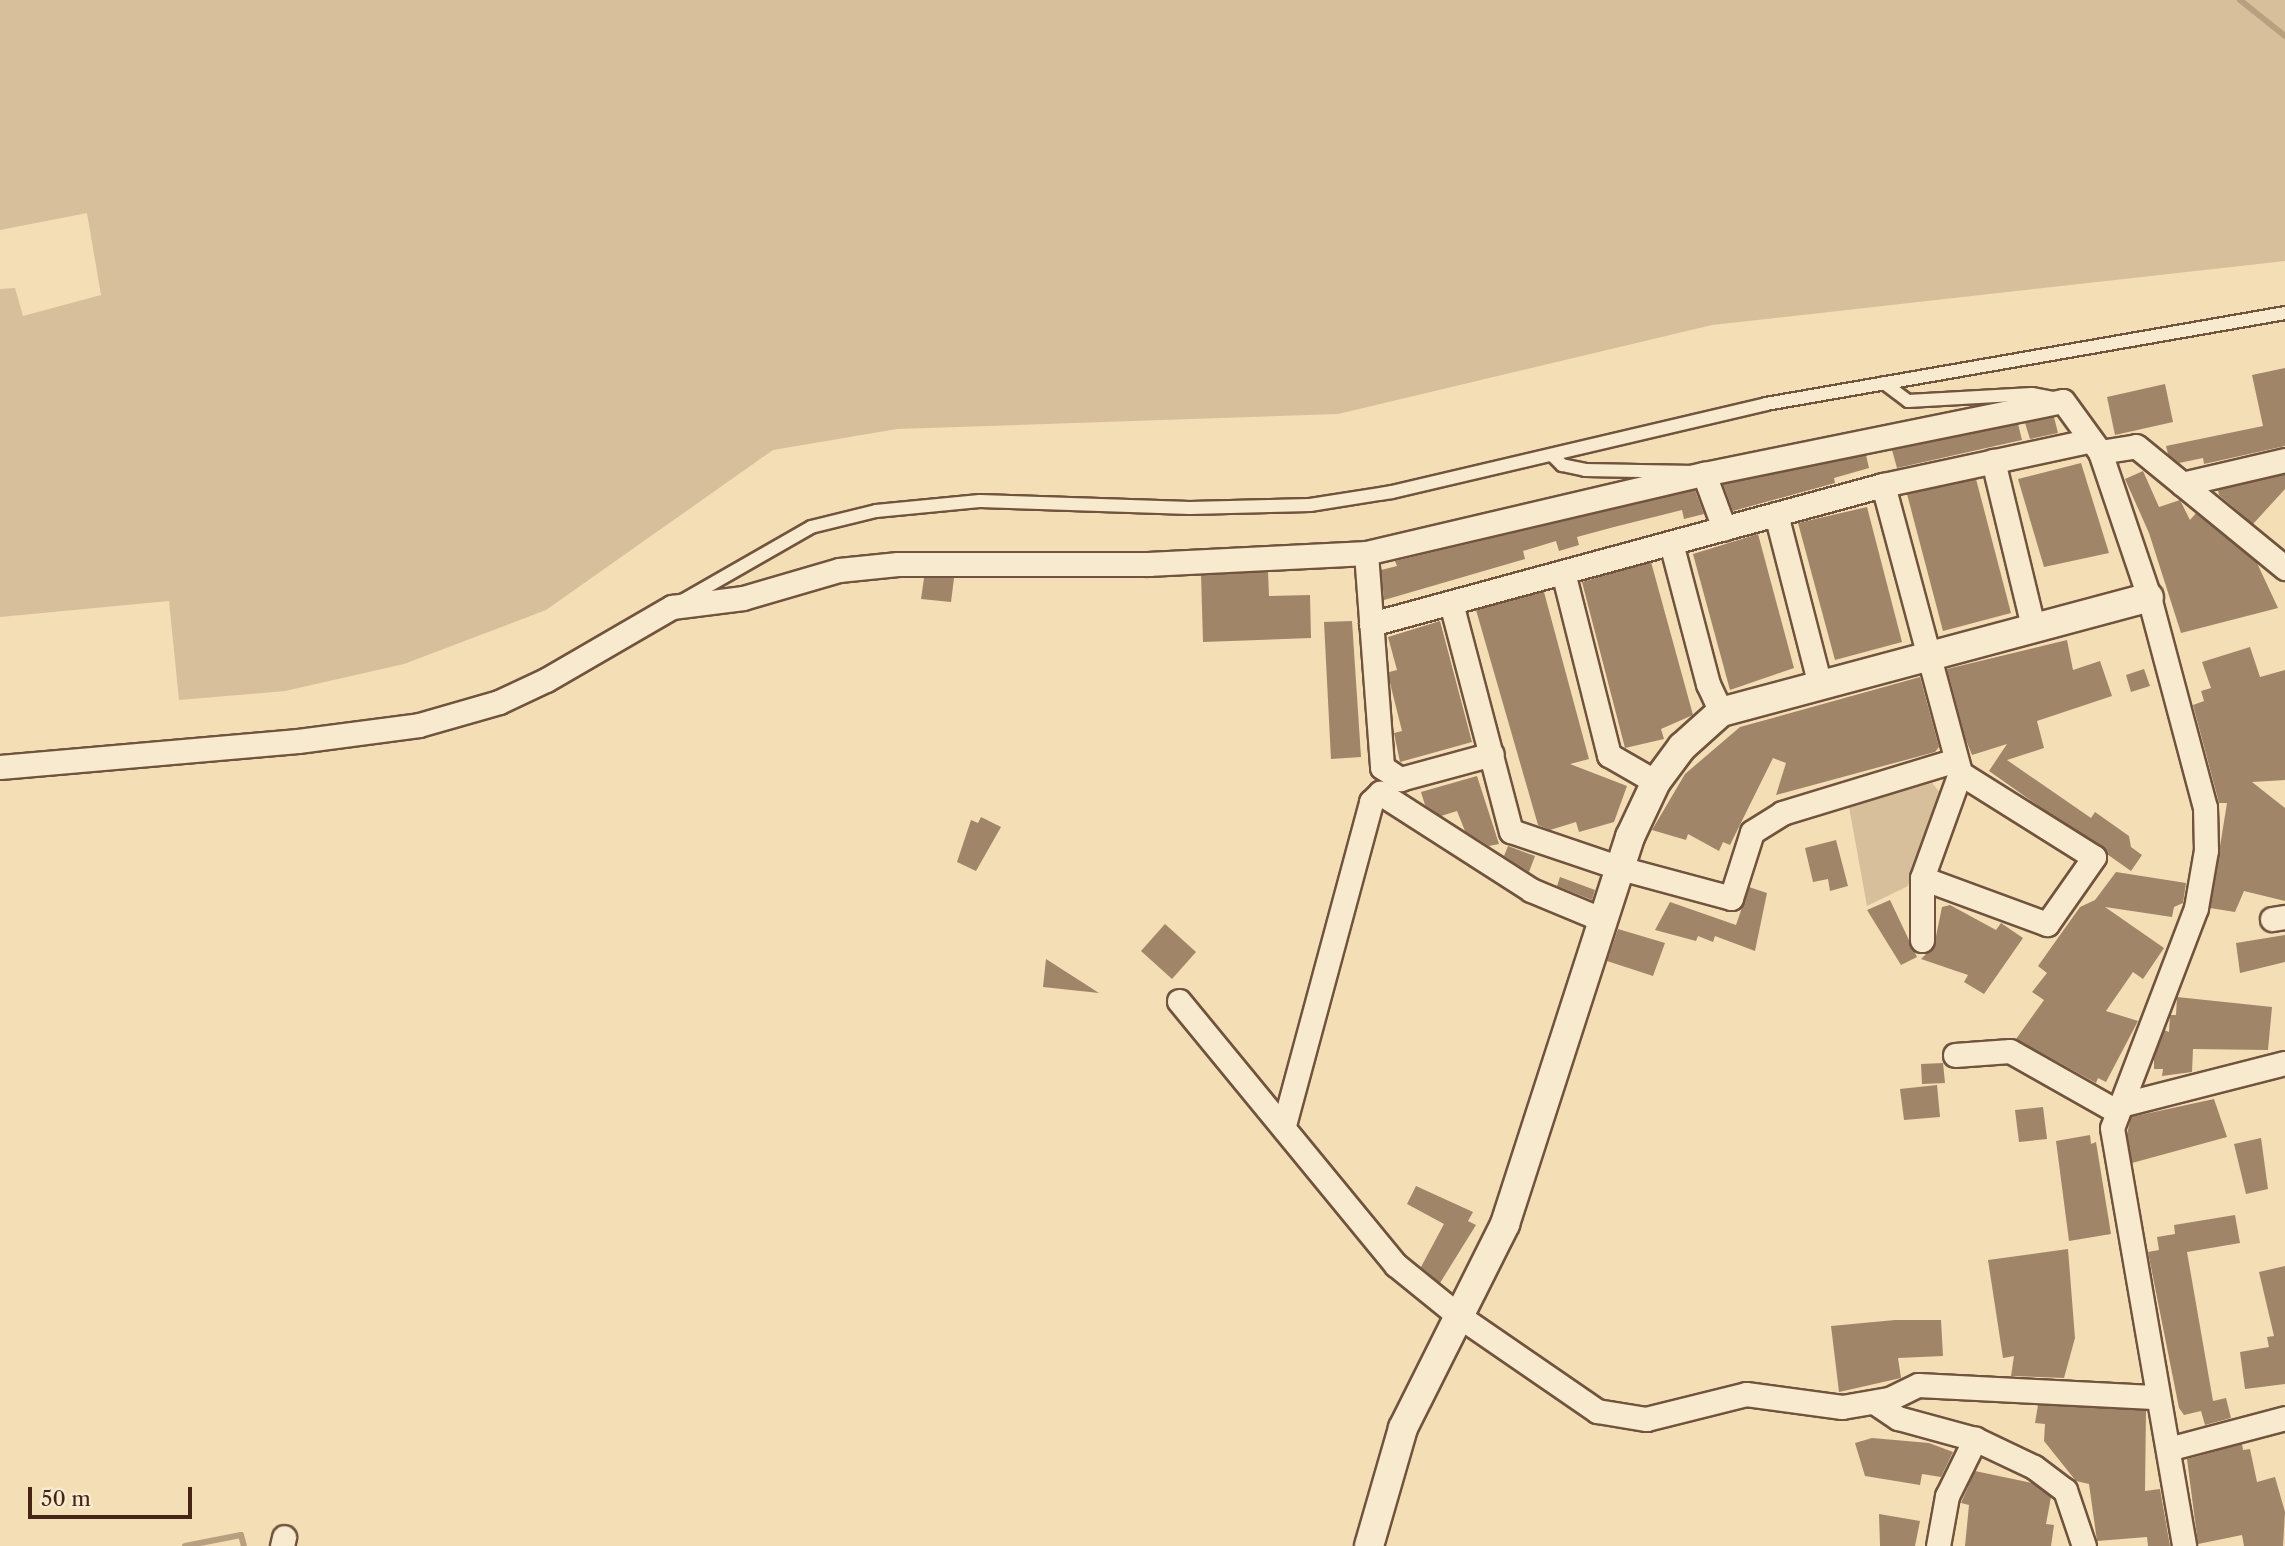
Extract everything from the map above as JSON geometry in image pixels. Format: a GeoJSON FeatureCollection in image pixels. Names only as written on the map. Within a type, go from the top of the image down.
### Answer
{"type":"FeatureCollection","features":[{"type":"Feature","properties":{"kind":"street"},"geometry":{"type":"LineString","coordinates":[[0,767],[298,741],[419,725],[499,702],[546,680],[672,607],[743,598],[839,570],[898,564],[1149,564],[1366,552],[1704,474],[2063,401],[2094,446],[2149,597],[2193,751],[2205,807],[2206,850],[2196,908],[2112,1128],[2184,1546]]}},
{"type":"Feature","properties":{"kind":"street"},"geometry":{"type":"LineString","coordinates":[[1371,624],[1883,485],[1993,461],[2094,446],[2136,446],[2285,568]]}},
{"type":"Feature","properties":{"kind":"street"},"geometry":{"type":"LineString","coordinates":[[2182,484],[2285,460]]}},
{"type":"Feature","properties":{"kind":"street"},"geometry":{"type":"LineString","coordinates":[[1993,461],[2033,626]]}},
{"type":"Feature","properties":{"kind":"street"},"geometry":{"type":"LineString","coordinates":[[1704,474],[1724,528]]}},
{"type":"Feature","properties":{"kind":"street"},"geometry":{"type":"LineString","coordinates":[[1883,485],[1958,767],[1922,878],[1922,940]]}},
{"type":"Feature","properties":{"kind":"street"},"geometry":{"type":"LineString","coordinates":[[1776,514],[1820,685]]}},
{"type":"Feature","properties":{"kind":"street"},"geometry":{"type":"LineString","coordinates":[[1671,543],[1708,684],[1721,712]]}},
{"type":"Feature","properties":{"kind":"street"},"geometry":{"type":"LineString","coordinates":[[1284,1125],[1371,802],[1380,793],[1382,767],[1366,552]]}},
{"type":"Feature","properties":{"kind":"street"},"geometry":{"type":"LineString","coordinates":[[1563,572],[1609,755],[1656,782]]}},
{"type":"Feature","properties":{"kind":"street"},"geometry":{"type":"LineString","coordinates":[[1369,1546],[1403,1428],[1505,1224],[1620,868],[1656,782],[1682,747],[1721,712],[2149,597]]}},
{"type":"Feature","properties":{"kind":"street"},"geometry":{"type":"LineString","coordinates":[[1451,603],[1511,831],[1620,868],[1731,898],[1752,832],[1782,813],[1958,767],[2094,857],[2047,924],[1922,878]]}},
{"type":"Feature","properties":{"kind":"street"},"geometry":{"type":"LineString","coordinates":[[1382,767],[1400,779],[1492,754]]}},
{"type":"Feature","properties":{"kind":"street"},"geometry":{"type":"LineString","coordinates":[[1380,793],[1531,890],[1603,920]]}},
{"type":"Feature","properties":{"kind":"street"},"geometry":{"type":"LineString","coordinates":[[1179,1001],[1284,1125],[1396,1265],[1459,1316],[1573,1398],[1613,1416],[1646,1419],[1746,1394],[1821,1406],[1874,1402],[1918,1385],[2158,1397]]}},
{"type":"Feature","properties":{"kind":"street"},"geometry":{"type":"LineString","coordinates":[[1955,1055],[2010,1051],[2118,1108],[2285,1063]]}},
{"type":"Feature","properties":{"kind":"street"},"geometry":{"type":"LineString","coordinates":[[1874,1402],[1898,1418],[1975,1439],[2034,1467],[2065,1490],[2081,1545]]}},
{"type":"Feature","properties":{"kind":"street"},"geometry":{"type":"LineString","coordinates":[[2168,1448],[2285,1418]]}},
{"type":"Feature","properties":{"kind":"street"},"geometry":{"type":"LineString","coordinates":[[1938,1546],[1947,1496],[1975,1439]]}},
{"type":"Feature","properties":{"kind":"lane"},"geometry":{"type":"LineString","coordinates":[[672,607],[811,527],[876,511],[980,501],[1190,508],[1310,505],[1553,456],[1766,404],[2285,313]]}},
{"type":"Feature","properties":{"kind":"lane"},"geometry":{"type":"LineString","coordinates":[[1884,383],[1908,401],[2032,394],[2063,401]]}},
{"type":"Feature","properties":{"kind":"lane"},"geometry":{"type":"LineString","coordinates":[[1553,456],[1562,466],[1585,470],[1681,468],[1704,474]]}},
{"type":"Feature","properties":{"kind":"shaded area"},"geometry":{"type":"Polygon","coordinates":[[[0,0],[2285,0],[2285,261],[1712,325],[1338,414],[897,429],[773,450],[546,610],[404,664],[285,691],[179,700],[169,601],[0,617],[0,289],[15,288],[23,316],[101,295],[87,213],[0,230],[0,0]]]}},
{"type":"Feature","properties":{"kind":"shaded area"},"geometry":{"type":"Polygon","coordinates":[[[1932,783],[1942,795],[1908,886],[1867,906],[1849,807],[1932,783]]]}},
{"type":"Feature","properties":{"kind":"building"},"geometry":{"type":"Polygon","coordinates":[[[2285,368],[2285,446],[2204,464],[2203,458],[2179,463],[2168,454],[2166,446],[2263,426],[2252,375],[2285,368]]]}},
{"type":"Feature","properties":{"kind":"building"},"geometry":{"type":"Polygon","coordinates":[[[2165,384],[2173,422],[2115,435],[2107,397],[2165,384]]]}},
{"type":"Feature","properties":{"kind":"building"},"geometry":{"type":"Polygon","coordinates":[[[2054,417],[2058,433],[2030,439],[2025,423],[2054,417]]]}},
{"type":"Feature","properties":{"kind":"building"},"geometry":{"type":"Polygon","coordinates":[[[2018,424],[2022,440],[1897,468],[1892,450],[2018,424]]]}},
{"type":"Feature","properties":{"kind":"building"},"geometry":{"type":"Polygon","coordinates":[[[1866,455],[1869,468],[1834,478],[1835,483],[1733,511],[1723,484],[1866,455]]]}},
{"type":"Feature","properties":{"kind":"building"},"geometry":{"type":"Polygon","coordinates":[[[2081,463],[2109,553],[2044,567],[2018,479],[2081,463]]]}},
{"type":"Feature","properties":{"kind":"building"},"geometry":{"type":"Polygon","coordinates":[[[2143,471],[2159,507],[2180,500],[2190,520],[2196,513],[2257,563],[2278,608],[2181,633],[2149,533],[2125,479],[2143,471]]]}},
{"type":"Feature","properties":{"kind":"building"},"geometry":{"type":"Polygon","coordinates":[[[2285,474],[2285,489],[2253,524],[2219,495],[2218,490],[2285,474]]]}},
{"type":"Feature","properties":{"kind":"building"},"geometry":{"type":"Polygon","coordinates":[[[1976,479],[2011,613],[1943,631],[1907,494],[1976,479]]]}},
{"type":"Feature","properties":{"kind":"building"},"geometry":{"type":"Polygon","coordinates":[[[1695,490],[1704,514],[1684,519],[1682,510],[1614,527],[1577,537],[1579,545],[1559,551],[1556,541],[1523,551],[1525,559],[1384,600],[1381,570],[1397,566],[1395,561],[1695,490]]]}},
{"type":"Feature","properties":{"kind":"building"},"geometry":{"type":"Polygon","coordinates":[[[1867,507],[1902,642],[1835,660],[1798,523],[1867,507]]]}},
{"type":"Feature","properties":{"kind":"building"},"geometry":{"type":"Polygon","coordinates":[[[1758,534],[1794,668],[1730,690],[1693,554],[1758,534]]]}},
{"type":"Feature","properties":{"kind":"building"},"geometry":{"type":"Polygon","coordinates":[[[1651,562],[1693,715],[1661,729],[1664,739],[1625,748],[1582,582],[1651,562]]]}},
{"type":"Feature","properties":{"kind":"building"},"geometry":{"type":"Polygon","coordinates":[[[1268,572],[1269,596],[1310,595],[1311,638],[1203,642],[1201,575],[1268,572]]]}},
{"type":"Feature","properties":{"kind":"building"},"geometry":{"type":"Polygon","coordinates":[[[924,578],[954,578],[951,602],[921,599],[924,578]]]}},
{"type":"Feature","properties":{"kind":"building"},"geometry":{"type":"Polygon","coordinates":[[[1544,592],[1589,759],[1570,764],[1627,786],[1614,822],[1579,832],[1576,822],[1550,830],[1538,825],[1476,610],[1544,592]]]}},
{"type":"Feature","properties":{"kind":"building"},"geometry":{"type":"Polygon","coordinates":[[[1352,621],[1361,757],[1331,759],[1324,622],[1352,621]]]}},
{"type":"Feature","properties":{"kind":"building"},"geometry":{"type":"Polygon","coordinates":[[[1440,621],[1472,742],[1400,762],[1394,733],[1402,731],[1389,672],[1397,670],[1388,637],[1440,621]]]}},
{"type":"Feature","properties":{"kind":"building"},"geometry":{"type":"Polygon","coordinates":[[[2067,640],[2073,670],[2100,661],[2112,696],[2037,721],[2044,748],[2007,760],[2091,818],[2095,812],[2129,836],[2131,847],[2142,855],[2131,871],[1989,771],[2007,744],[1972,755],[1966,740],[1947,669],[2067,640]]]}},
{"type":"Feature","properties":{"kind":"building"},"geometry":{"type":"Polygon","coordinates":[[[2250,647],[2260,677],[2285,670],[2285,780],[2252,782],[2285,808],[2285,901],[2244,891],[2235,912],[2210,908],[2227,803],[2219,803],[2193,705],[2204,701],[2201,691],[2211,688],[2202,662],[2250,647]]]}},
{"type":"Feature","properties":{"kind":"building"},"geometry":{"type":"Polygon","coordinates":[[[2144,669],[2150,686],[2131,692],[2126,675],[2144,669]]]}},
{"type":"Feature","properties":{"kind":"building"},"geometry":{"type":"Polygon","coordinates":[[[1920,677],[1939,747],[1935,752],[1776,795],[1786,763],[1773,758],[1730,845],[1723,842],[1719,851],[1688,834],[1686,840],[1652,830],[1685,774],[1740,727],[1920,677]]]}},
{"type":"Feature","properties":{"kind":"building"},"geometry":{"type":"Polygon","coordinates":[[[1477,776],[1499,844],[1489,846],[1465,831],[1457,811],[1441,816],[1425,805],[1421,792],[1477,776]]]}},
{"type":"Feature","properties":{"kind":"building"},"geometry":{"type":"Polygon","coordinates":[[[981,817],[1001,827],[976,871],[957,862],[971,820],[978,823],[981,817]]]}},
{"type":"Feature","properties":{"kind":"building"},"geometry":{"type":"Polygon","coordinates":[[[1836,840],[1848,886],[1830,891],[1828,879],[1813,882],[1805,848],[1836,840]]]}},
{"type":"Feature","properties":{"kind":"building"},"geometry":{"type":"Polygon","coordinates":[[[1508,846],[1535,856],[1529,872],[1504,856],[1508,846]]]}},
{"type":"Feature","properties":{"kind":"building"},"geometry":{"type":"Polygon","coordinates":[[[2116,872],[2186,883],[2183,903],[2174,907],[2172,917],[2105,907],[2164,948],[2143,979],[2133,972],[2106,1011],[2138,1021],[2106,1082],[2098,1078],[2096,1083],[2016,1039],[2044,1000],[2032,992],[2047,973],[2038,966],[2080,907],[2095,900],[2116,872]]]}},
{"type":"Feature","properties":{"kind":"building"},"geometry":{"type":"Polygon","coordinates":[[[1560,877],[1595,890],[1592,900],[1557,886],[1560,877]]]}},
{"type":"Feature","properties":{"kind":"building"},"geometry":{"type":"Polygon","coordinates":[[[1749,887],[1767,893],[1755,951],[1715,936],[1713,942],[1698,936],[1696,941],[1655,930],[1670,902],[1736,925],[1749,887]]]}},
{"type":"Feature","properties":{"kind":"building"},"geometry":{"type":"Polygon","coordinates":[[[1890,900],[1917,957],[1901,965],[1867,910],[1890,900]]]}},
{"type":"Feature","properties":{"kind":"building"},"geometry":{"type":"Polygon","coordinates":[[[1950,905],[1996,930],[2001,923],[2023,938],[1984,994],[1964,982],[1968,975],[1921,959],[1934,946],[1942,907],[1950,905]]]}},
{"type":"Feature","properties":{"kind":"building"},"geometry":{"type":"Polygon","coordinates":[[[1165,924],[1196,952],[1172,979],[1141,951],[1165,924]]]}},
{"type":"Feature","properties":{"kind":"building"},"geometry":{"type":"Polygon","coordinates":[[[1618,929],[1665,943],[1653,976],[1607,961],[1618,929]]]}},
{"type":"Feature","properties":{"kind":"building"},"geometry":{"type":"Polygon","coordinates":[[[2285,935],[2285,962],[2240,973],[2236,943],[2285,935]]]}},
{"type":"Feature","properties":{"kind":"building"},"geometry":{"type":"Polygon","coordinates":[[[1046,959],[1099,993],[1043,987],[1046,959]]]}},
{"type":"Feature","properties":{"kind":"building"},"geometry":{"type":"Polygon","coordinates":[[[2177,997],[2272,1007],[2268,1050],[2193,1049],[2192,1072],[2162,1076],[2163,1069],[2154,1069],[2154,1056],[2164,1030],[2169,1032],[2170,1015],[2176,1015],[2177,997]]]}},
{"type":"Feature","properties":{"kind":"building"},"geometry":{"type":"Polygon","coordinates":[[[1943,1063],[1945,1083],[1922,1084],[1921,1064],[1943,1063]]]}},
{"type":"Feature","properties":{"kind":"building"},"geometry":{"type":"Polygon","coordinates":[[[1937,1085],[1940,1117],[1904,1120],[1900,1089],[1937,1085]]]}},
{"type":"Feature","properties":{"kind":"building"},"geometry":{"type":"Polygon","coordinates":[[[2214,1099],[2227,1137],[2132,1163],[2127,1134],[2131,1117],[2214,1099]]]}},
{"type":"Feature","properties":{"kind":"building"},"geometry":{"type":"Polygon","coordinates":[[[2043,1107],[2047,1139],[2019,1142],[2015,1110],[2043,1107]]]}},
{"type":"Feature","properties":{"kind":"building"},"geometry":{"type":"Polygon","coordinates":[[[2090,1135],[2091,1144],[2096,1142],[2111,1234],[2069,1241],[2056,1141],[2090,1135]]]}},
{"type":"Feature","properties":{"kind":"building"},"geometry":{"type":"Polygon","coordinates":[[[2261,1138],[2268,1189],[2246,1194],[2234,1144],[2261,1138]]]}},
{"type":"Feature","properties":{"kind":"building"},"geometry":{"type":"Polygon","coordinates":[[[1416,1186],[1473,1212],[1468,1221],[1476,1225],[1440,1283],[1421,1267],[1444,1224],[1407,1204],[1416,1186]]]}},
{"type":"Feature","properties":{"kind":"building"},"geometry":{"type":"Polygon","coordinates":[[[2235,1215],[2240,1243],[2187,1252],[2213,1401],[2226,1398],[2231,1418],[2205,1425],[2201,1411],[2184,1415],[2179,1408],[2148,1252],[2159,1250],[2157,1237],[2175,1234],[2174,1225],[2235,1215]]]}},
{"type":"Feature","properties":{"kind":"building"},"geometry":{"type":"Polygon","coordinates":[[[2068,1249],[2075,1338],[2064,1378],[2011,1376],[2014,1356],[2003,1358],[1988,1260],[2068,1249]]]}},
{"type":"Feature","properties":{"kind":"building"},"geometry":{"type":"Polygon","coordinates":[[[2285,1266],[2285,1384],[2245,1389],[2240,1352],[2269,1347],[2267,1337],[2274,1336],[2259,1272],[2285,1266]]]}},
{"type":"Feature","properties":{"kind":"building"},"geometry":{"type":"Polygon","coordinates":[[[1895,1320],[1941,1320],[1943,1356],[1898,1358],[1901,1378],[1839,1392],[1831,1326],[1895,1320]]]}},
{"type":"Feature","properties":{"kind":"building"},"geometry":{"type":"Polygon","coordinates":[[[2038,1405],[2146,1410],[2145,1491],[2160,1489],[2170,1546],[2148,1546],[2147,1537],[2097,1541],[2089,1484],[2076,1481],[2044,1441],[2045,1424],[2035,1423],[2038,1405]]]}},
{"type":"Feature","properties":{"kind":"building"},"geometry":{"type":"Polygon","coordinates":[[[1872,1438],[1929,1443],[1953,1452],[1941,1477],[1922,1474],[1920,1485],[1865,1476],[1855,1443],[1872,1438]]]}},
{"type":"Feature","properties":{"kind":"building"},"geometry":{"type":"Polygon","coordinates":[[[2242,1444],[2243,1450],[2250,1449],[2257,1482],[2275,1477],[2285,1512],[2283,1546],[2244,1546],[2242,1535],[2198,1544],[2187,1459],[2242,1444]]]}},
{"type":"Feature","properties":{"kind":"building"},"geometry":{"type":"Polygon","coordinates":[[[1975,1471],[2032,1483],[2051,1497],[2046,1524],[2054,1525],[2051,1546],[1965,1546],[1969,1505],[1961,1503],[1975,1471]]]}},
{"type":"Feature","properties":{"kind":"building"},"geometry":{"type":"Polygon","coordinates":[[[1879,1514],[1920,1521],[1915,1546],[1880,1546],[1879,1514]]]}},
{"type":"Feature","properties":{"kind":"waterway"},"geometry":{"type":"LineString","coordinates":[[2240,0],[2285,36]]}},
{"type":"Feature","properties":{"kind":"waterway"},"geometry":{"type":"LineString","coordinates":[[185,1546],[241,1535],[244,1546]]}}]}
